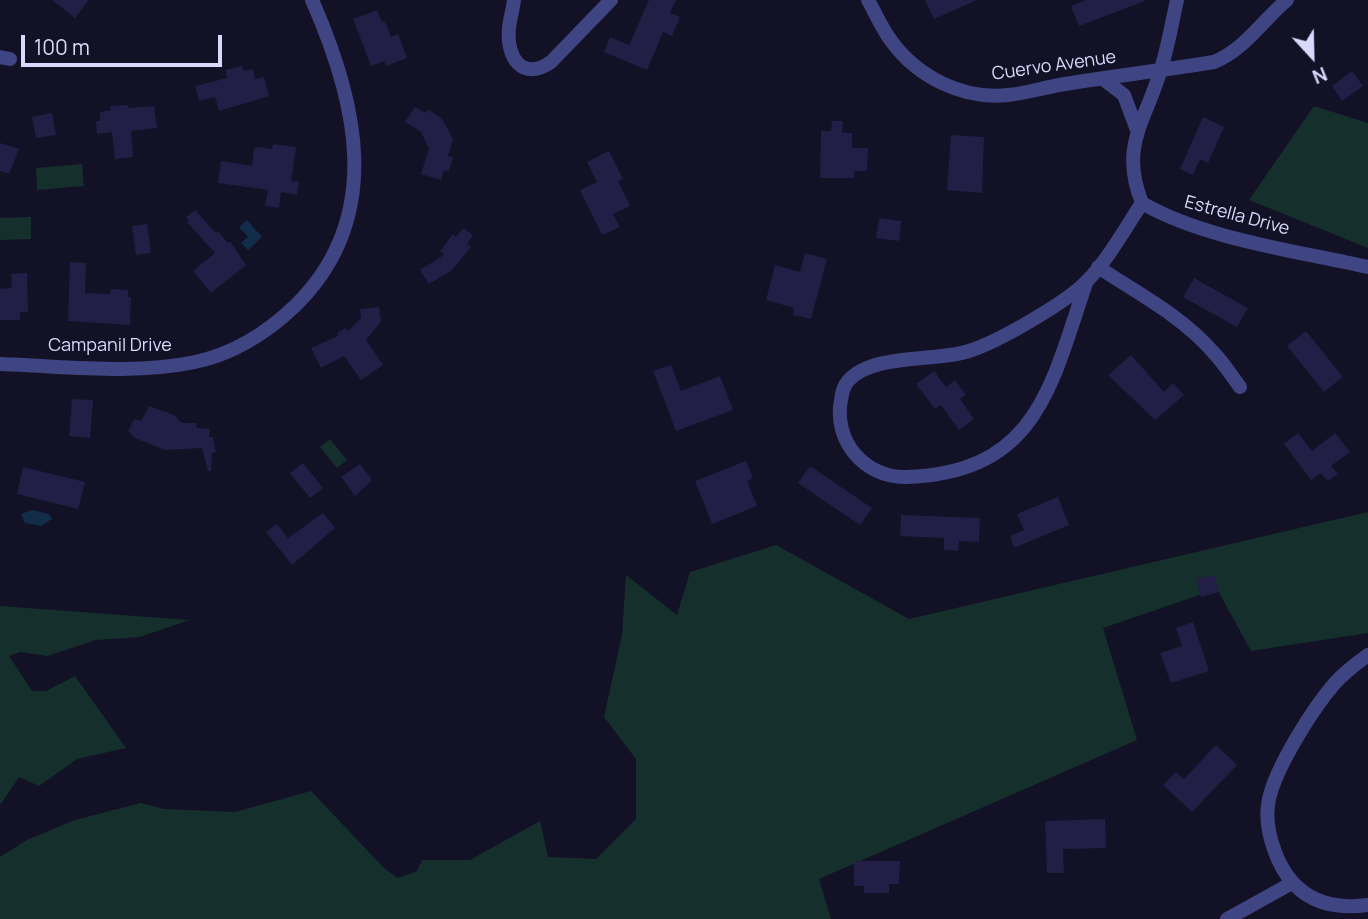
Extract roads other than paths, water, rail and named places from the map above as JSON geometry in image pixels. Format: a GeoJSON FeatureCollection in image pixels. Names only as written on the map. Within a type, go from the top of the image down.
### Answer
{"type":"FeatureCollection","features":[{"type":"Feature","properties":{"kind":"street","name":"Campanil Drive"},"geometry":{"type":"LineString","coordinates":[[0,364],[140,368],[170,367],[199,361],[240,346],[267,330],[304,296],[322,274],[339,242],[353,197],[356,167],[354,137],[346,100],[330,45],[312,0]]}},
{"type":"Feature","properties":{"kind":"street"},"geometry":{"type":"LineString","coordinates":[[514,0],[509,40],[520,66],[530,71],[541,69],[551,62],[611,0]]}},
{"type":"Feature","properties":{"kind":"street","name":"Cuervo Avenue"},"geometry":{"type":"LineString","coordinates":[[868,0],[890,40],[908,61],[929,77],[953,89],[979,95],[1006,96],[1214,62],[1232,55],[1266,18],[1287,0]]}},
{"type":"Feature","properties":{"kind":"street"},"geometry":{"type":"LineString","coordinates":[[1086,283],[1042,313],[969,351],[867,368],[849,380],[843,390],[839,411],[841,431],[850,449],[859,460],[876,471],[896,477],[926,476],[962,468],[988,457],[1012,441],[1032,420],[1047,396],[1086,283],[1142,203],[1132,169],[1132,153],[1137,131],[1161,70],[1177,0]]}},
{"type":"Feature","properties":{"kind":"street"},"geometry":{"type":"LineString","coordinates":[[1103,79],[1124,95],[1137,131]]}},
{"type":"Feature","properties":{"kind":"street","name":"Estrella Drive"},"geometry":{"type":"LineString","coordinates":[[1142,203],[1165,216],[1206,230],[1368,267]]}},
{"type":"Feature","properties":{"kind":"street"},"geometry":{"type":"LineString","coordinates":[[1098,267],[1158,305],[1185,326],[1213,351],[1240,387]]}},
{"type":"Feature","properties":{"kind":"street"},"geometry":{"type":"LineString","coordinates":[[1368,655],[1336,682],[1314,712],[1276,778],[1269,801],[1268,835],[1281,867],[1292,883],[1307,895],[1347,913],[1368,905]]}},
{"type":"Feature","properties":{"kind":"street"},"geometry":{"type":"LineString","coordinates":[[1227,919],[1292,883]]}},
{"type":"Feature","properties":{"kind":"water"},"geometry":{"type":"Polygon","coordinates":[[[247,220],[262,237],[248,250],[241,243],[248,237],[239,227],[247,220]]]}},
{"type":"Feature","properties":{"kind":"water"},"geometry":{"type":"Polygon","coordinates":[[[32,510],[49,514],[52,519],[41,526],[25,523],[21,514],[32,510]]]}}]}
